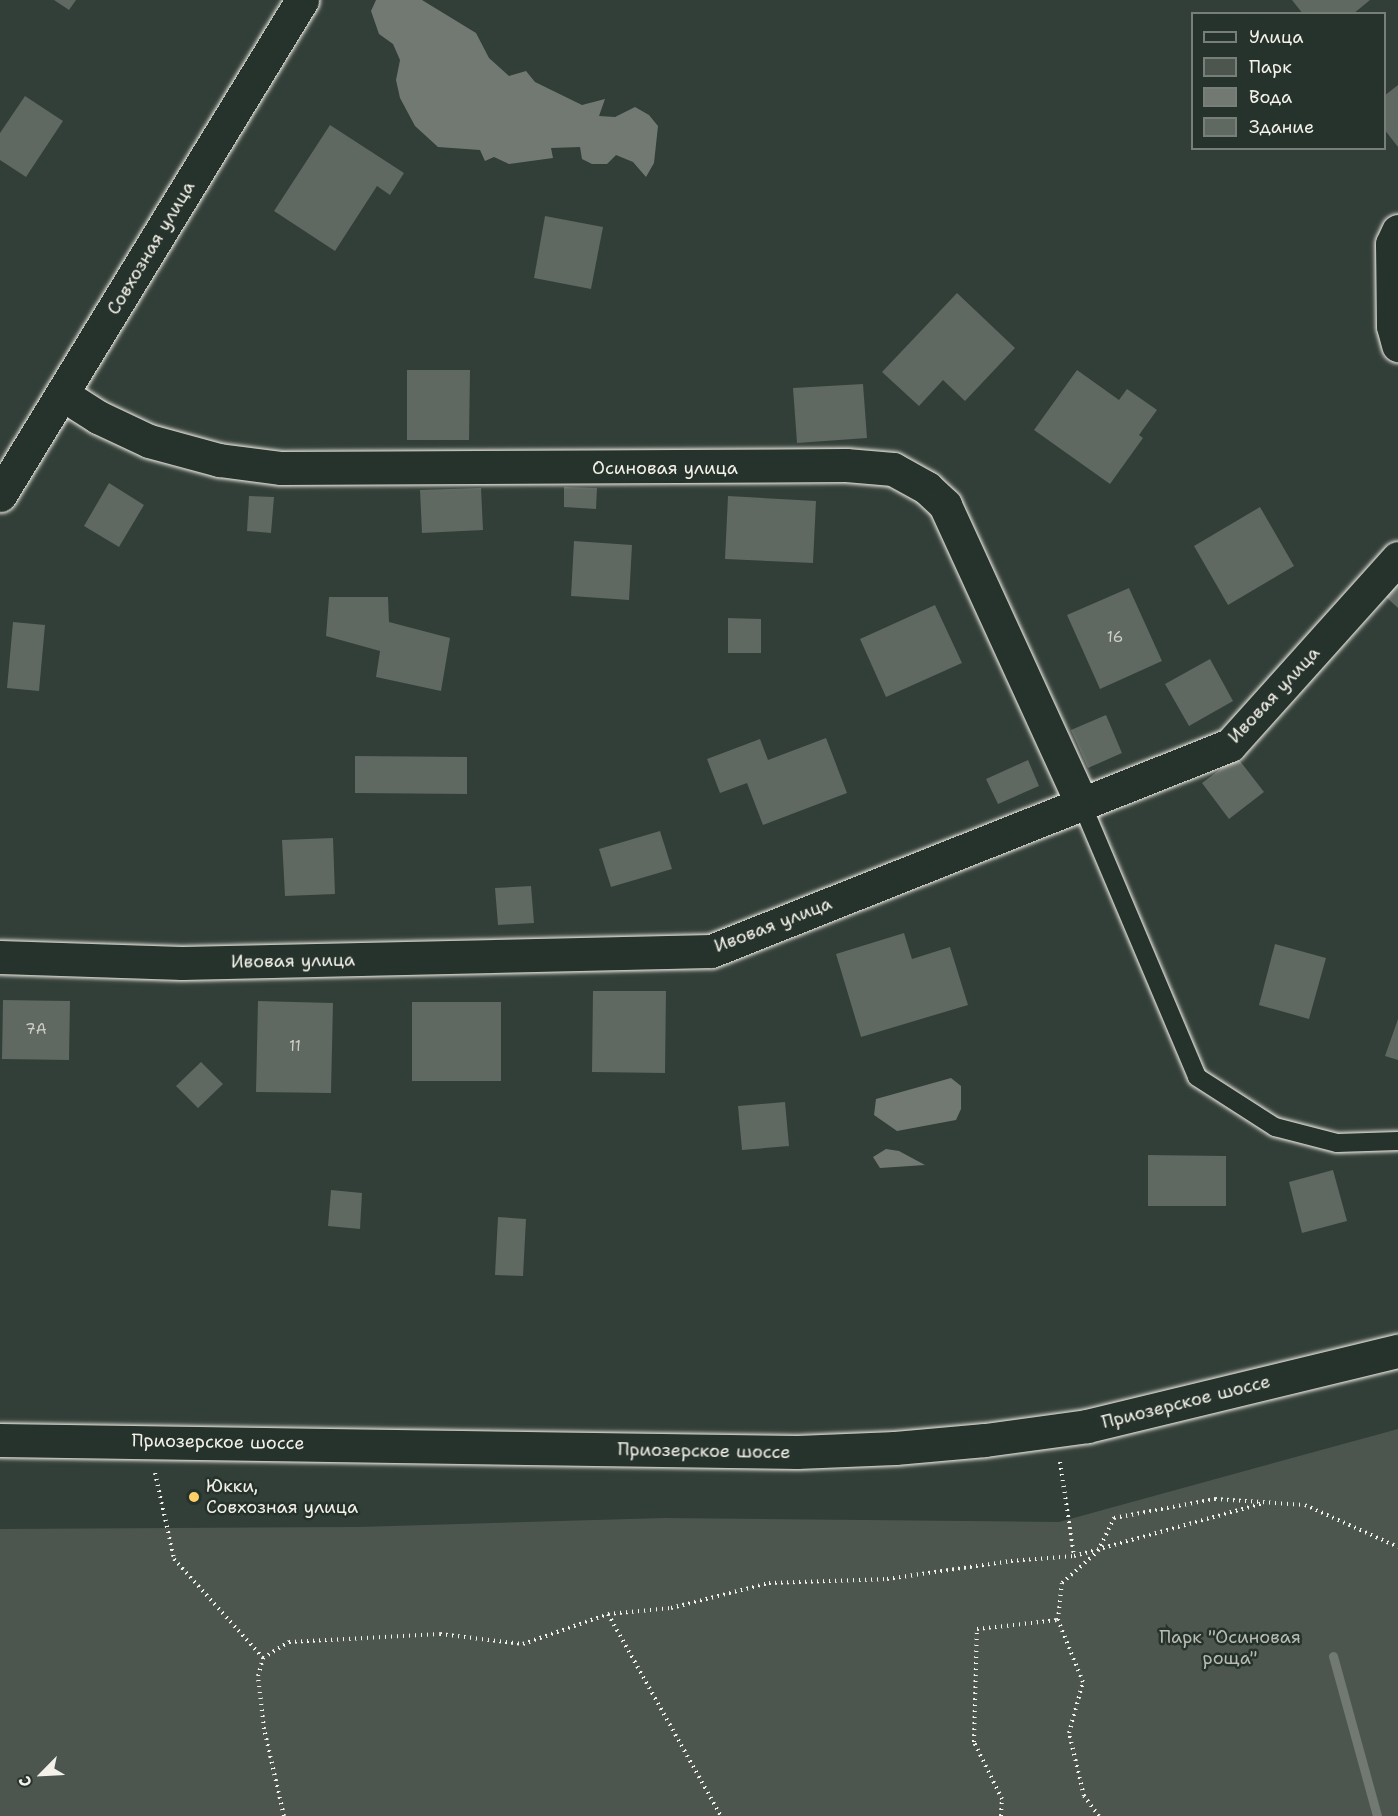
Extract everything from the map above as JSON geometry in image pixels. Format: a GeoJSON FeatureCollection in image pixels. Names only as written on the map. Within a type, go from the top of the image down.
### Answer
{"type":"FeatureCollection","features":[{"type":"Feature","properties":{"kind":"street","name":"Совхозная улица"},"geometry":{"type":"LineString","coordinates":[[0,495],[302,0]]}},
{"type":"Feature","properties":{"kind":"street"},"geometry":{"type":"LineString","coordinates":[[1398,231],[1392,244],[1394,326],[1398,345]]}},
{"type":"Feature","properties":{"kind":"street","name":"Осиновая улица"},"geometry":{"type":"LineString","coordinates":[[62,394],[98,417],[149,441],[219,460],[281,468],[846,465],[892,470],[927,488],[945,505],[1081,802]]}},
{"type":"Feature","properties":{"kind":"street","name":"Ивовая улица"},"geometry":{"type":"LineString","coordinates":[[0,957],[183,963],[711,951],[1081,802],[1230,745],[1398,558]]}},
{"type":"Feature","properties":{"kind":"street","name":"Приозерское шоссе"},"geometry":{"type":"LineString","coordinates":[[0,1440],[148,1440],[797,1452],[986,1440],[1057,1430],[1398,1351]]}},
{"type":"Feature","properties":{"kind":"lane"},"geometry":{"type":"LineString","coordinates":[[1081,802],[1197,1077],[1275,1127],[1337,1143],[1398,1141]]}},
{"type":"Feature","properties":{"kind":"path"},"geometry":{"type":"LineString","coordinates":[[1057,1430],[1074,1556]]}},
{"type":"Feature","properties":{"kind":"path"},"geometry":{"type":"LineString","coordinates":[[148,1440],[174,1559],[262,1658],[259,1701],[284,1816]]}},
{"type":"Feature","properties":{"kind":"path"},"geometry":{"type":"LineString","coordinates":[[1098,1816],[1084,1796],[1069,1733],[1083,1682],[1058,1620],[1062,1583],[1098,1551],[1114,1518],[1215,1499],[1305,1504],[1398,1547]]}},
{"type":"Feature","properties":{"kind":"path"},"geometry":{"type":"LineString","coordinates":[[262,1658],[289,1642],[357,1641],[409,1635],[523,1644],[608,1614],[671,1608],[769,1583],[887,1579],[1011,1561],[1074,1556],[1264,1503]]}},
{"type":"Feature","properties":{"kind":"path"},"geometry":{"type":"LineString","coordinates":[[608,1614],[721,1816]]}},
{"type":"Feature","properties":{"kind":"path"},"geometry":{"type":"LineString","coordinates":[[1001,1816],[1002,1799],[974,1742],[977,1629],[1058,1620]]}},
{"type":"Feature","properties":{"kind":"green space","name":"Парк \"Осиновая роща\""},"geometry":{"type":"Polygon","coordinates":[[[1398,1429],[1398,1816],[0,1816],[0,1529],[358,1527],[664,1518],[1059,1522],[1398,1429]]]}},
{"type":"Feature","properties":{"kind":"water"},"geometry":{"type":"Polygon","coordinates":[[[376,0],[422,0],[476,33],[489,58],[509,76],[526,71],[535,82],[582,105],[605,99],[599,116],[615,117],[635,107],[649,115],[658,126],[654,163],[646,177],[633,162],[616,155],[607,164],[592,164],[582,159],[580,147],[551,148],[553,158],[509,164],[494,157],[485,161],[480,150],[438,147],[415,126],[400,98],[396,80],[400,60],[393,44],[379,34],[371,11],[376,0]]]}},
{"type":"Feature","properties":{"kind":"water"},"geometry":{"type":"Polygon","coordinates":[[[951,1078],[961,1086],[961,1109],[956,1120],[897,1131],[874,1115],[876,1099],[951,1078]]]}},
{"type":"Feature","properties":{"kind":"water"},"geometry":{"type":"Polygon","coordinates":[[[886,1149],[899,1151],[925,1165],[880,1168],[873,1157],[886,1149]]]}},
{"type":"Feature","properties":{"kind":"building"},"geometry":{"type":"Polygon","coordinates":[[[54,0],[76,0],[69,10],[54,0]]]}},
{"type":"Feature","properties":{"kind":"building"},"geometry":{"type":"Polygon","coordinates":[[[1292,0],[1370,0],[1355,12],[1301,12],[1292,0]]]}},
{"type":"Feature","properties":{"kind":"building"},"geometry":{"type":"Polygon","coordinates":[[[1398,85],[1398,147],[1386,132],[1386,94],[1398,85]]]}},
{"type":"Feature","properties":{"kind":"building"},"geometry":{"type":"Polygon","coordinates":[[[25,96],[63,121],[26,177],[0,160],[0,133],[25,96]]]}},
{"type":"Feature","properties":{"kind":"building"},"geometry":{"type":"Polygon","coordinates":[[[330,125],[404,173],[390,195],[377,186],[335,251],[274,211],[330,125]]]}},
{"type":"Feature","properties":{"kind":"building"},"geometry":{"type":"Polygon","coordinates":[[[545,216],[603,227],[591,289],[534,278],[545,216]]]}},
{"type":"Feature","properties":{"kind":"building"},"geometry":{"type":"Polygon","coordinates":[[[957,293],[1015,348],[965,401],[943,380],[919,406],[882,372],[957,293]]]}},
{"type":"Feature","properties":{"kind":"building"},"geometry":{"type":"Polygon","coordinates":[[[407,370],[470,370],[469,440],[407,440],[407,370]]]}},
{"type":"Feature","properties":{"kind":"building"},"geometry":{"type":"Polygon","coordinates":[[[1077,370],[1119,400],[1127,389],[1157,410],[1139,435],[1143,438],[1110,484],[1034,430],[1077,370]]]}},
{"type":"Feature","properties":{"kind":"building"},"geometry":{"type":"Polygon","coordinates":[[[863,384],[867,438],[797,443],[793,388],[863,384]]]}},
{"type":"Feature","properties":{"kind":"building"},"geometry":{"type":"Polygon","coordinates":[[[109,483],[144,505],[119,547],[84,526],[109,483]]]}},
{"type":"Feature","properties":{"kind":"building"},"geometry":{"type":"Polygon","coordinates":[[[564,487],[597,488],[596,509],[564,507],[564,487]]]}},
{"type":"Feature","properties":{"kind":"building"},"geometry":{"type":"Polygon","coordinates":[[[481,488],[483,530],[422,533],[420,490],[481,488]]]}},
{"type":"Feature","properties":{"kind":"building"},"geometry":{"type":"Polygon","coordinates":[[[249,496],[274,497],[271,533],[247,531],[249,496]]]}},
{"type":"Feature","properties":{"kind":"building"},"geometry":{"type":"Polygon","coordinates":[[[728,496],[816,501],[813,563],[725,559],[728,496]]]}},
{"type":"Feature","properties":{"kind":"building"},"geometry":{"type":"Polygon","coordinates":[[[1260,507],[1294,566],[1228,605],[1194,546],[1260,507]]]}},
{"type":"Feature","properties":{"kind":"building"},"geometry":{"type":"Polygon","coordinates":[[[574,541],[632,545],[629,600],[571,596],[574,541]]]}},
{"type":"Feature","properties":{"kind":"building"},"geometry":{"type":"Polygon","coordinates":[[[1398,583],[1398,608],[1386,597],[1398,583]]]}},
{"type":"Feature","properties":{"kind":"building"},"geometry":{"type":"Polygon","coordinates":[[[1129,588],[1162,661],[1100,689],[1067,615],[1129,588]]]}},
{"type":"Feature","properties":{"kind":"building"},"geometry":{"type":"Polygon","coordinates":[[[329,597],[388,597],[389,622],[450,638],[441,691],[376,677],[380,651],[326,636],[329,597]]]}},
{"type":"Feature","properties":{"kind":"building"},"geometry":{"type":"Polygon","coordinates":[[[935,605],[962,663],[886,697],[860,639],[935,605]]]}},
{"type":"Feature","properties":{"kind":"building"},"geometry":{"type":"Polygon","coordinates":[[[728,618],[761,619],[761,653],[728,653],[728,618]]]}},
{"type":"Feature","properties":{"kind":"building"},"geometry":{"type":"Polygon","coordinates":[[[13,622],[45,625],[39,691],[7,688],[13,622]]]}},
{"type":"Feature","properties":{"kind":"building"},"geometry":{"type":"Polygon","coordinates":[[[1210,659],[1233,701],[1189,726],[1165,684],[1210,659]]]}},
{"type":"Feature","properties":{"kind":"building"},"geometry":{"type":"Polygon","coordinates":[[[1106,715],[1122,753],[1088,768],[1071,730],[1106,715]]]}},
{"type":"Feature","properties":{"kind":"building"},"geometry":{"type":"Polygon","coordinates":[[[826,738],[847,793],[763,825],[747,783],[720,793],[707,759],[760,739],[768,760],[826,738]]]}},
{"type":"Feature","properties":{"kind":"building"},"geometry":{"type":"Polygon","coordinates":[[[355,756],[467,757],[467,794],[355,793],[355,756]]]}},
{"type":"Feature","properties":{"kind":"building"},"geometry":{"type":"Polygon","coordinates":[[[1237,757],[1264,792],[1229,819],[1202,783],[1237,757]]]}},
{"type":"Feature","properties":{"kind":"building"},"geometry":{"type":"Polygon","coordinates":[[[1028,760],[1039,786],[998,804],[986,779],[1028,760]]]}},
{"type":"Feature","properties":{"kind":"building"},"geometry":{"type":"Polygon","coordinates":[[[660,831],[672,869],[611,887],[599,849],[660,831]]]}},
{"type":"Feature","properties":{"kind":"building"},"geometry":{"type":"Polygon","coordinates":[[[333,838],[335,894],[285,896],[282,840],[333,838]]]}},
{"type":"Feature","properties":{"kind":"building"},"geometry":{"type":"Polygon","coordinates":[[[531,886],[534,923],[498,925],[495,888],[531,886]]]}},
{"type":"Feature","properties":{"kind":"building"},"geometry":{"type":"Polygon","coordinates":[[[904,933],[912,959],[950,947],[968,1005],[861,1037],[836,954],[904,933]]]}},
{"type":"Feature","properties":{"kind":"building"},"geometry":{"type":"Polygon","coordinates":[[[1275,944],[1326,958],[1309,1019],[1259,1005],[1275,944]]]}},
{"type":"Feature","properties":{"kind":"building"},"geometry":{"type":"Polygon","coordinates":[[[593,991],[666,991],[665,1073],[592,1072],[593,991]]]}},
{"type":"Feature","properties":{"kind":"building"},"geometry":{"type":"Polygon","coordinates":[[[3,1000],[70,1001],[69,1060],[2,1059],[3,1000]]]}},
{"type":"Feature","properties":{"kind":"building"},"geometry":{"type":"Polygon","coordinates":[[[258,1001],[333,1003],[331,1093],[256,1092],[258,1001]]]}},
{"type":"Feature","properties":{"kind":"building"},"geometry":{"type":"Polygon","coordinates":[[[412,1002],[501,1002],[501,1081],[412,1081],[412,1002]]]}},
{"type":"Feature","properties":{"kind":"building"},"geometry":{"type":"Polygon","coordinates":[[[1398,1019],[1398,1060],[1385,1056],[1398,1019]]]}},
{"type":"Feature","properties":{"kind":"building"},"geometry":{"type":"Polygon","coordinates":[[[201,1062],[223,1084],[198,1108],[176,1086],[201,1062]]]}},
{"type":"Feature","properties":{"kind":"building"},"geometry":{"type":"Polygon","coordinates":[[[785,1102],[789,1146],[742,1150],[738,1106],[785,1102]]]}},
{"type":"Feature","properties":{"kind":"building"},"geometry":{"type":"Polygon","coordinates":[[[1148,1155],[1226,1156],[1226,1206],[1148,1206],[1148,1155]]]}},
{"type":"Feature","properties":{"kind":"building"},"geometry":{"type":"Polygon","coordinates":[[[1333,1170],[1347,1221],[1302,1233],[1289,1182],[1333,1170]]]}},
{"type":"Feature","properties":{"kind":"building"},"geometry":{"type":"Polygon","coordinates":[[[331,1190],[362,1193],[360,1229],[328,1226],[331,1190]]]}},
{"type":"Feature","properties":{"kind":"building"},"geometry":{"type":"Polygon","coordinates":[[[498,1217],[526,1219],[523,1276],[495,1275],[498,1217]]]}},
{"type":"Feature","properties":{"kind":"waterway"},"geometry":{"type":"LineString","coordinates":[[1333,1656],[1377,1816]]}},
{"type":"Feature","properties":{"kind":"place","name":"Юкки, Совхозная улица"},"geometry":{"type":"Point","coordinates":[194,1497]}}]}
